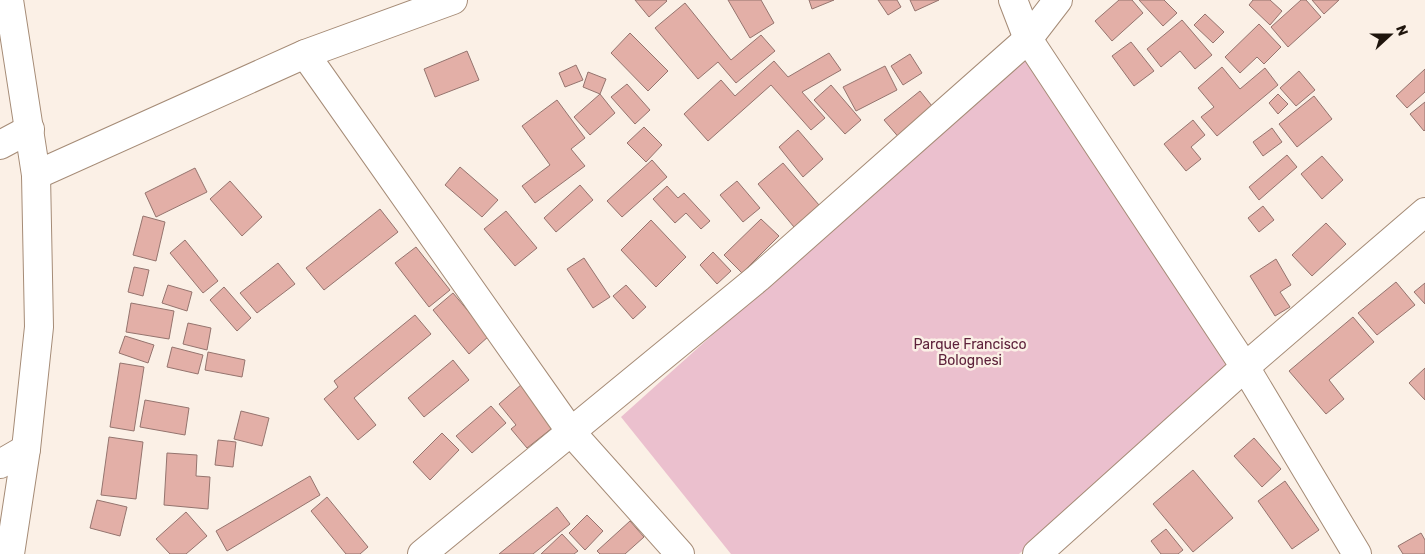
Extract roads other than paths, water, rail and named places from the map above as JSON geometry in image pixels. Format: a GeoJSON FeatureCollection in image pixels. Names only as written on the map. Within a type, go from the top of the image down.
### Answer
{"type":"FeatureCollection","features":[{"type":"Feature","properties":{"kind":"street"},"geometry":{"type":"LineString","coordinates":[[9,0],[36,174],[39,327],[26,448],[10,554]]}},
{"type":"Feature","properties":{"kind":"street"},"geometry":{"type":"LineString","coordinates":[[36,174],[305,54],[453,0]]}},
{"type":"Feature","properties":{"kind":"street"},"geometry":{"type":"LineString","coordinates":[[1012,0],[1028,39],[1246,367],[1357,554]]}},
{"type":"Feature","properties":{"kind":"street"},"geometry":{"type":"LineString","coordinates":[[422,554],[758,278],[1028,39],[1058,0]]}},
{"type":"Feature","properties":{"kind":"street"},"geometry":{"type":"LineString","coordinates":[[305,54],[571,432],[680,554]]}},
{"type":"Feature","properties":{"kind":"street"},"geometry":{"type":"LineString","coordinates":[[0,145],[30,129]]}},
{"type":"Feature","properties":{"kind":"street"},"geometry":{"type":"LineString","coordinates":[[1037,554],[1246,367],[1425,212]]}},
{"type":"Feature","properties":{"kind":"street"},"geometry":{"type":"LineString","coordinates":[[0,464],[26,448]]}},
{"type":"Feature","properties":{"kind":"park label","name":"Parque Francisco Bolognesi"},"geometry":{"type":"Point","coordinates":[970,352]}}]}
